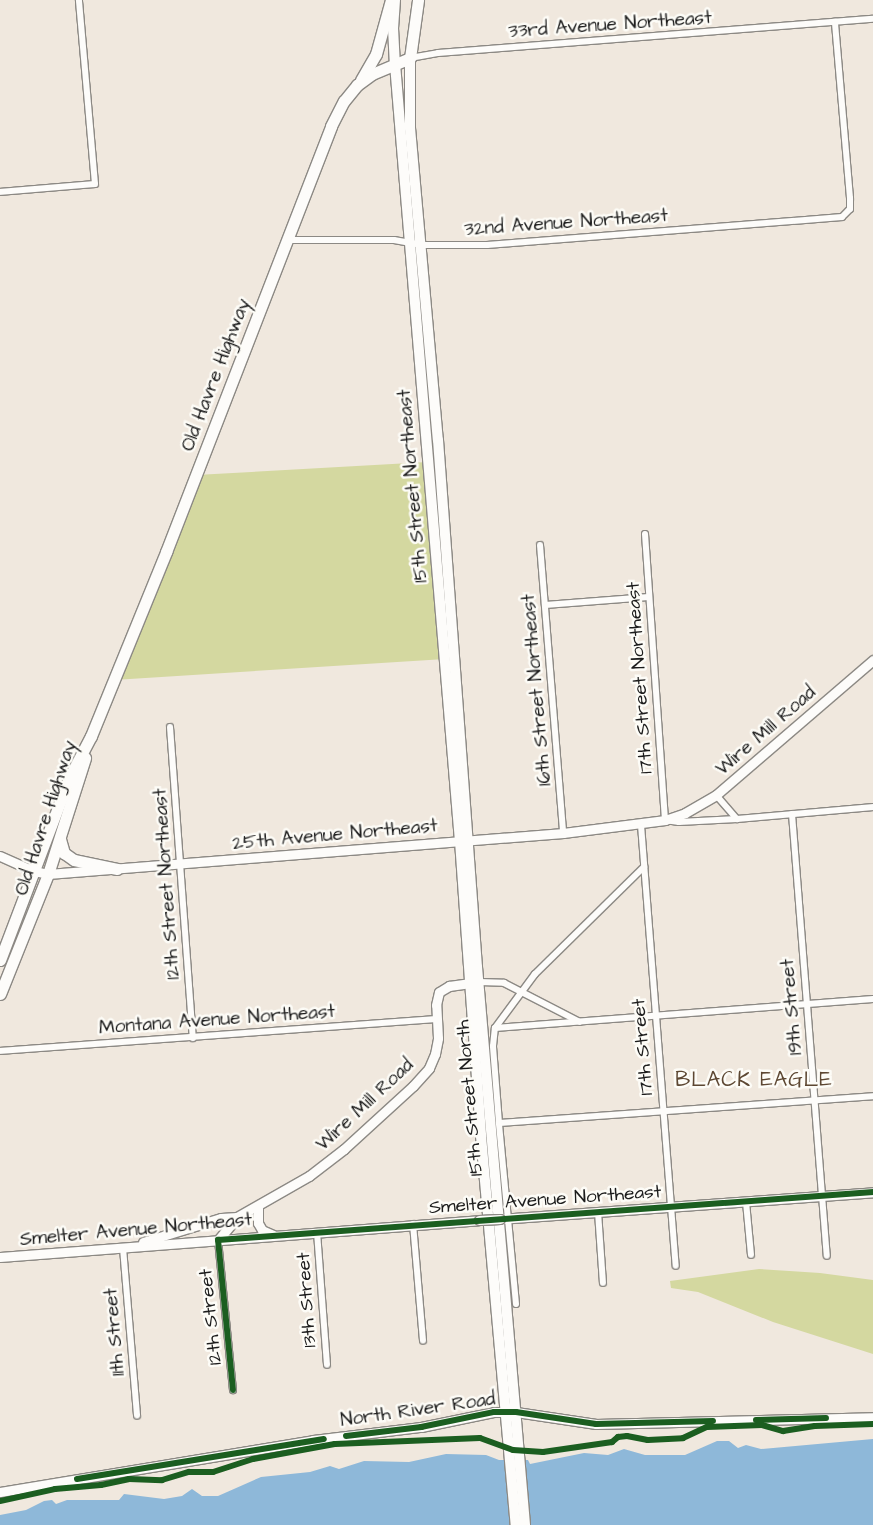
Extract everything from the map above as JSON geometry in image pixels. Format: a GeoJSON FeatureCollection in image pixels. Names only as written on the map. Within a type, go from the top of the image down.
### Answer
{"type":"FeatureCollection","features":[{"type":"Feature","properties":{"kind":"highway"},"geometry":{"type":"LineString","coordinates":[[357,85],[376,54],[391,0]]}},
{"type":"Feature","properties":{"kind":"highway","name":"15th Street Northeast"},"geometry":{"type":"LineString","coordinates":[[410,58],[418,0]]}},
{"type":"Feature","properties":{"kind":"highway","name":"Old Havre Highway"},"geometry":{"type":"LineString","coordinates":[[0,994],[48,874],[91,736],[166,552],[331,126],[344,101],[357,85],[372,74],[410,58]]}},
{"type":"Feature","properties":{"kind":"highway","name":"Old Havre Highway"},"geometry":{"type":"LineString","coordinates":[[0,960],[70,776],[91,736]]}},
{"type":"Feature","properties":{"kind":"highway"},"geometry":{"type":"LineString","coordinates":[[60,838],[64,853],[74,860],[117,869]]}},
{"type":"Feature","properties":{"kind":"main road","name":"15th Street Northeast"},"geometry":{"type":"LineString","coordinates":[[395,0],[393,28],[395,64],[464,841]]}},
{"type":"Feature","properties":{"kind":"main road","name":"15th Street Northeast"},"geometry":{"type":"LineString","coordinates":[[410,58],[410,128],[438,440],[473,968]]}},
{"type":"Feature","properties":{"kind":"main road","name":"15th Street North"},"geometry":{"type":"LineString","coordinates":[[473,968],[510,1412],[525,1525]]}},
{"type":"Feature","properties":{"kind":"main road","name":"15th Street North"},"geometry":{"type":"LineString","coordinates":[[512,1433],[516,1525]]}},
{"type":"Feature","properties":{"kind":"street"},"geometry":{"type":"LineString","coordinates":[[0,192],[95,184],[79,0]]}},
{"type":"Feature","properties":{"kind":"street","name":"33rd Avenue Northeast"},"geometry":{"type":"LineString","coordinates":[[410,58],[438,53],[873,19]]}},
{"type":"Feature","properties":{"kind":"street","name":"32nd Avenue Northeast"},"geometry":{"type":"LineString","coordinates":[[286,240],[394,240],[421,245],[486,245],[833,219],[846,214],[850,209],[850,198],[835,22]]}},
{"type":"Feature","properties":{"kind":"street","name":"17th Street Northeast"},"geometry":{"type":"LineString","coordinates":[[646,534],[649,597],[670,818]]}},
{"type":"Feature","properties":{"kind":"street","name":"16th Street Northeast"},"geometry":{"type":"LineString","coordinates":[[540,545],[563,833]]}},
{"type":"Feature","properties":{"kind":"street"},"geometry":{"type":"LineString","coordinates":[[545,605],[649,597]]}},
{"type":"Feature","properties":{"kind":"street","name":"Wire Mill Road"},"geometry":{"type":"LineString","coordinates":[[670,818],[685,813],[716,795],[873,660]]}},
{"type":"Feature","properties":{"kind":"street","name":"12th Street Northeast"},"geometry":{"type":"LineString","coordinates":[[170,727],[192,1038]]}},
{"type":"Feature","properties":{"kind":"street"},"geometry":{"type":"LineString","coordinates":[[716,795],[737,819]]}},
{"type":"Feature","properties":{"kind":"street"},"geometry":{"type":"LineString","coordinates":[[670,818],[679,822],[737,819],[873,807]]}},
{"type":"Feature","properties":{"kind":"street","name":"19th Street"},"geometry":{"type":"LineString","coordinates":[[792,814],[827,1256]]}},
{"type":"Feature","properties":{"kind":"street","name":"25th Avenue Northeast"},"geometry":{"type":"LineString","coordinates":[[0,856],[34,871],[48,874],[563,833],[641,824],[670,818]]}},
{"type":"Feature","properties":{"kind":"street","name":"17th Street"},"geometry":{"type":"LineString","coordinates":[[641,824],[676,1266]]}},
{"type":"Feature","properties":{"kind":"street"},"geometry":{"type":"LineString","coordinates":[[522,991],[576,933],[644,867]]}},
{"type":"Feature","properties":{"kind":"street","name":"Wire Mill Road"},"geometry":{"type":"LineString","coordinates":[[218,1240],[237,1217],[309,1176],[364,1132],[413,1086],[429,1068],[435,1054],[438,1038],[437,998],[443,988],[474,982],[504,983],[582,1023]]}},
{"type":"Feature","properties":{"kind":"street","name":"15th Street North"},"geometry":{"type":"LineString","coordinates":[[516,1304],[503,1219],[499,1123],[493,1046],[494,1028],[522,991]]}},
{"type":"Feature","properties":{"kind":"street"},"geometry":{"type":"LineString","coordinates":[[494,1028],[582,1023],[873,999]]}},
{"type":"Feature","properties":{"kind":"street","name":"Montana Avenue Northeast"},"geometry":{"type":"LineString","coordinates":[[0,1051],[437,1019]]}},
{"type":"Feature","properties":{"kind":"street"},"geometry":{"type":"LineString","coordinates":[[499,1123],[873,1096]]}},
{"type":"Feature","properties":{"kind":"street","name":"Smelter Avenue Northeast"},"geometry":{"type":"LineString","coordinates":[[0,1257],[413,1224],[873,1192]]}},
{"type":"Feature","properties":{"kind":"street"},"geometry":{"type":"LineString","coordinates":[[746,1202],[751,1255]]}},
{"type":"Feature","properties":{"kind":"street"},"geometry":{"type":"LineString","coordinates":[[258,1206],[258,1223],[262,1230],[273,1235]]}},
{"type":"Feature","properties":{"kind":"street"},"geometry":{"type":"LineString","coordinates":[[598,1212],[603,1283]]}},
{"type":"Feature","properties":{"kind":"street"},"geometry":{"type":"LineString","coordinates":[[124,1248],[221,1218],[237,1217]]}},
{"type":"Feature","properties":{"kind":"street"},"geometry":{"type":"LineString","coordinates":[[413,1224],[423,1341]]}},
{"type":"Feature","properties":{"kind":"street","name":"13th Street"},"geometry":{"type":"LineString","coordinates":[[317,1232],[327,1366]]}},
{"type":"Feature","properties":{"kind":"street","name":"12th Street"},"geometry":{"type":"LineString","coordinates":[[218,1240],[233,1390]]}},
{"type":"Feature","properties":{"kind":"street","name":"11th Street"},"geometry":{"type":"LineString","coordinates":[[124,1248],[137,1415]]}},
{"type":"Feature","properties":{"kind":"street","name":"North River Road"},"geometry":{"type":"LineString","coordinates":[[0,1492],[313,1440],[421,1426],[494,1412],[510,1412],[596,1424],[873,1417]]}},
{"type":"Feature","properties":{"kind":"green space"},"geometry":{"type":"Polygon","coordinates":[[[428,462],[445,659],[114,680],[196,475],[428,462]]]}},
{"type":"Feature","properties":{"kind":"green space"},"geometry":{"type":"Polygon","coordinates":[[[759,1269],[820,1273],[873,1280],[873,1354],[773,1322],[698,1292],[671,1288],[670,1281],[759,1269]]]}},
{"type":"Feature","properties":{"kind":"water"},"geometry":{"type":"Polygon","coordinates":[[[873,1439],[873,1525],[0,1525],[0,1515],[26,1510],[44,1501],[52,1500],[56,1504],[67,1500],[119,1500],[124,1494],[164,1499],[182,1496],[192,1489],[202,1496],[218,1496],[261,1477],[310,1472],[330,1466],[339,1469],[364,1461],[409,1462],[446,1454],[486,1455],[499,1460],[528,1460],[530,1464],[584,1453],[608,1455],[624,1449],[645,1455],[685,1455],[717,1441],[729,1441],[738,1448],[746,1445],[761,1449],[873,1439]]]}},
{"type":"Feature","properties":{"kind":"cycle path"},"geometry":{"type":"LineString","coordinates":[[233,1390],[218,1240],[873,1192]]}},
{"type":"Feature","properties":{"kind":"cycle path"},"geometry":{"type":"LineString","coordinates":[[346,1436],[421,1427],[494,1412],[516,1412],[596,1424],[713,1421]]}},
{"type":"Feature","properties":{"kind":"cycle path"},"geometry":{"type":"LineString","coordinates":[[756,1420],[826,1418]]}},
{"type":"Feature","properties":{"kind":"cycle path"},"geometry":{"type":"LineString","coordinates":[[0,1501],[55,1489],[101,1485],[129,1479],[162,1480],[189,1472],[213,1472],[253,1459],[335,1444],[480,1438],[513,1450],[543,1452],[612,1442],[618,1437],[627,1436],[648,1440],[683,1438],[707,1427],[762,1425],[783,1431],[815,1426],[873,1424]]}},
{"type":"Feature","properties":{"kind":"cycle path"},"geometry":{"type":"LineString","coordinates":[[77,1479],[324,1439]]}},
{"type":"Feature","properties":{"kind":"district","name":"BLACK EAGLE"},"geometry":{"type":"Point","coordinates":[754,1080]}}]}
